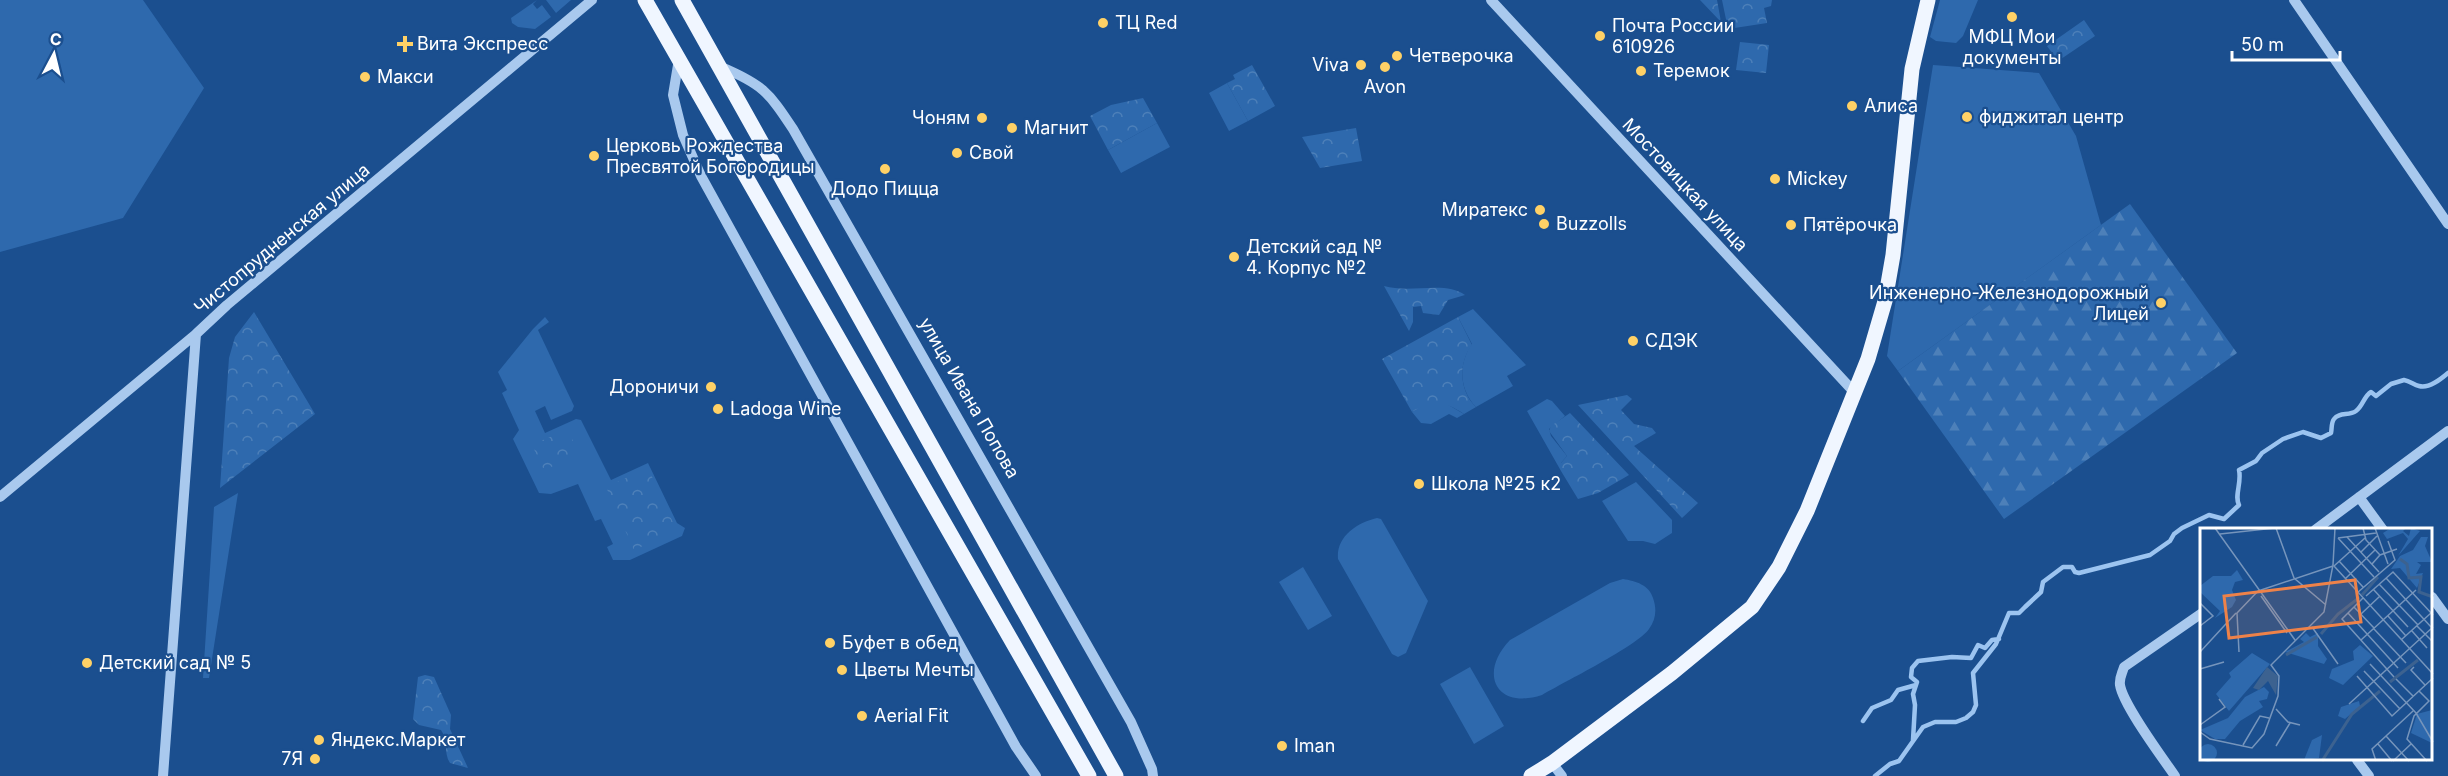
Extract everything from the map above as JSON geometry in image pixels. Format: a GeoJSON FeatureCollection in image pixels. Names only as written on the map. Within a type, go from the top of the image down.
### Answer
{"type":"FeatureCollection","features":[{"type":"Feature","properties":{"kind":"main road"},"geometry":{"type":"LineString","coordinates":[[645,0],[1089,776]]}},
{"type":"Feature","properties":{"kind":"main road"},"geometry":{"type":"LineString","coordinates":[[682,0],[1116,776]]}},
{"type":"Feature","properties":{"kind":"main road"},"geometry":{"type":"LineString","coordinates":[[1532,776],[1704,647],[1752,607],[1779,567],[1807,511],[1874,341],[1894,243],[1912,69],[1928,0]]}},
{"type":"Feature","properties":{"kind":"street","name":"Чистопрудненская улица"},"geometry":{"type":"LineString","coordinates":[[163,776],[196,333],[227,304],[592,0]]}},
{"type":"Feature","properties":{"kind":"street","name":"Мостовицкая улица"},"geometry":{"type":"LineString","coordinates":[[1491,0],[1855,393]]}},
{"type":"Feature","properties":{"kind":"street"},"geometry":{"type":"LineString","coordinates":[[2294,0],[2448,224]]}},
{"type":"Feature","properties":{"kind":"street"},"geometry":{"type":"LineString","coordinates":[[679,59],[673,95],[683,135],[701,176],[1011,736],[1036,776]]}},
{"type":"Feature","properties":{"kind":"street","name":"улица Ивана Попова"},"geometry":{"type":"LineString","coordinates":[[719,66],[748,78],[771,95],[793,129],[1131,722],[1153,776]]}},
{"type":"Feature","properties":{"kind":"street"},"geometry":{"type":"LineString","coordinates":[[0,497],[196,333]]}},
{"type":"Feature","properties":{"kind":"street"},"geometry":{"type":"LineString","coordinates":[[2318,528],[2448,430]]}},
{"type":"Feature","properties":{"kind":"street"},"geometry":{"type":"LineString","coordinates":[[2359,497],[2382,528]]}},
{"type":"Feature","properties":{"kind":"street"},"geometry":{"type":"LineString","coordinates":[[2433,598],[2448,619]]}},
{"type":"Feature","properties":{"kind":"street"},"geometry":{"type":"LineString","coordinates":[[2175,776],[2126,701],[2120,687],[2120,678],[2124,667],[2200,614]]}},
{"type":"Feature","properties":{"kind":"street"},"geometry":{"type":"LineString","coordinates":[[2358,761],[2369,776]]}},
{"type":"Feature","properties":{"kind":"street"},"geometry":{"type":"LineString","coordinates":[[1552,763],[1562,776]]}},
{"type":"Feature","properties":{"kind":"green space"},"geometry":{"type":"Polygon","coordinates":[[[0,0],[143,0],[204,88],[123,218],[0,252],[0,0]]]}},
{"type":"Feature","properties":{"kind":"green space"},"geometry":{"type":"Polygon","coordinates":[[[537,0],[533,4],[537,9],[542,5],[551,17],[535,29],[518,27],[512,23],[511,18],[537,0]]]}},
{"type":"Feature","properties":{"kind":"green space"},"geometry":{"type":"Polygon","coordinates":[[[546,0],[571,0],[556,13],[546,0]]]}},
{"type":"Feature","properties":{"kind":"green space"},"geometry":{"type":"Polygon","coordinates":[[[1700,0],[1717,0],[1721,22],[1700,0]]]}},
{"type":"Feature","properties":{"kind":"green space"},"geometry":{"type":"Polygon","coordinates":[[[1722,0],[1772,0],[1771,6],[1764,8],[1767,23],[1728,29],[1722,0]]]}},
{"type":"Feature","properties":{"kind":"green space"},"geometry":{"type":"Polygon","coordinates":[[[1940,0],[1978,0],[1963,36],[1956,43],[1936,41],[1930,37],[1940,0]]]}},
{"type":"Feature","properties":{"kind":"green space"},"geometry":{"type":"Polygon","coordinates":[[[2084,20],[2095,36],[2058,61],[2047,46],[2084,20]]]}},
{"type":"Feature","properties":{"kind":"green space"},"geometry":{"type":"Polygon","coordinates":[[[1740,42],[1769,45],[1766,73],[1736,70],[1740,42]]]}},
{"type":"Feature","properties":{"kind":"green space"},"geometry":{"type":"Polygon","coordinates":[[[1252,65],[1275,106],[1248,121],[1227,83],[1235,79],[1233,75],[1252,65]]]}},
{"type":"Feature","properties":{"kind":"green space"},"geometry":{"type":"Polygon","coordinates":[[[1933,65],[2039,73],[2076,136],[2101,225],[1898,371],[1887,356],[1933,65]]]}},
{"type":"Feature","properties":{"kind":"green space"},"geometry":{"type":"Polygon","coordinates":[[[1227,83],[1248,121],[1229,131],[1209,93],[1227,83]]]}},
{"type":"Feature","properties":{"kind":"green space"},"geometry":{"type":"Polygon","coordinates":[[[1143,98],[1157,123],[1108,150],[1090,116],[1111,105],[1143,98]]]}},
{"type":"Feature","properties":{"kind":"green space"},"geometry":{"type":"Polygon","coordinates":[[[1157,123],[1170,147],[1121,173],[1108,150],[1157,123]]]}},
{"type":"Feature","properties":{"kind":"green space"},"geometry":{"type":"Polygon","coordinates":[[[1356,128],[1362,161],[1320,168],[1302,137],[1356,128]]]}},
{"type":"Feature","properties":{"kind":"green space"},"geometry":{"type":"Polygon","coordinates":[[[2130,204],[2237,353],[2004,519],[1898,371],[2130,204]]]}},
{"type":"Feature","properties":{"kind":"green space"},"geometry":{"type":"Polygon","coordinates":[[[1384,286],[1405,289],[1448,288],[1465,295],[1448,300],[1439,315],[1423,313],[1421,306],[1413,307],[1413,322],[1409,331],[1384,286]]]}},
{"type":"Feature","properties":{"kind":"green space"},"geometry":{"type":"Polygon","coordinates":[[[1473,309],[1526,365],[1507,376],[1513,386],[1476,407],[1466,393],[1462,376],[1464,359],[1472,344],[1458,317],[1473,309]]]}},
{"type":"Feature","properties":{"kind":"green space"},"geometry":{"type":"Polygon","coordinates":[[[254,312],[315,414],[220,488],[229,358],[235,337],[254,312]]]}},
{"type":"Feature","properties":{"kind":"green space"},"geometry":{"type":"Polygon","coordinates":[[[545,317],[549,322],[538,330],[574,406],[572,411],[551,420],[545,406],[535,411],[545,433],[576,419],[581,420],[611,480],[648,463],[677,523],[685,528],[682,536],[630,560],[613,560],[607,547],[613,544],[601,519],[595,521],[578,484],[551,494],[539,493],[513,439],[519,430],[502,393],[507,390],[498,372],[545,317]]]}},
{"type":"Feature","properties":{"kind":"green space"},"geometry":{"type":"Polygon","coordinates":[[[1458,317],[1472,345],[1464,360],[1462,377],[1466,393],[1476,407],[1464,414],[1451,406],[1432,403],[1412,412],[1382,359],[1458,317]]]}},
{"type":"Feature","properties":{"kind":"green space"},"geometry":{"type":"Polygon","coordinates":[[[1627,395],[1632,399],[1621,410],[1634,424],[1652,428],[1656,433],[1634,446],[1698,503],[1682,518],[1578,405],[1627,395]]]}},
{"type":"Feature","properties":{"kind":"green space"},"geometry":{"type":"Polygon","coordinates":[[[1547,399],[1552,401],[1565,416],[1549,429],[1551,436],[1567,456],[1561,463],[1561,471],[1527,411],[1547,399]]]}},
{"type":"Feature","properties":{"kind":"green space"},"geometry":{"type":"Polygon","coordinates":[[[1445,403],[1464,414],[1457,418],[1449,414],[1431,424],[1421,423],[1412,412],[1423,404],[1445,403]]]}},
{"type":"Feature","properties":{"kind":"green space"},"geometry":{"type":"Polygon","coordinates":[[[1570,413],[1629,475],[1598,493],[1578,499],[1561,471],[1561,463],[1567,456],[1549,431],[1551,426],[1570,413]]]}},
{"type":"Feature","properties":{"kind":"green space"},"geometry":{"type":"Polygon","coordinates":[[[568,429],[579,455],[544,470],[532,445],[568,429]]]}},
{"type":"Feature","properties":{"kind":"green space"},"geometry":{"type":"Polygon","coordinates":[[[648,468],[677,531],[634,550],[606,487],[648,468]]]}},
{"type":"Feature","properties":{"kind":"green space"},"geometry":{"type":"Polygon","coordinates":[[[1636,482],[1672,520],[1672,533],[1655,544],[1628,541],[1602,501],[1636,482]]]}},
{"type":"Feature","properties":{"kind":"green space"},"geometry":{"type":"Polygon","coordinates":[[[238,493],[209,678],[203,678],[214,507],[238,493]]]}},
{"type":"Feature","properties":{"kind":"green space"},"geometry":{"type":"Polygon","coordinates":[[[1377,518],[1381,519],[1428,601],[1406,653],[1398,657],[1392,654],[1338,559],[1340,544],[1349,532],[1362,523],[1377,518]]]}},
{"type":"Feature","properties":{"kind":"green space"},"geometry":{"type":"Polygon","coordinates":[[[1303,567],[1332,616],[1308,630],[1279,582],[1303,567]]]}},
{"type":"Feature","properties":{"kind":"green space"},"geometry":{"type":"Polygon","coordinates":[[[1623,579],[1641,584],[1653,598],[1654,618],[1649,629],[1642,636],[1616,654],[1542,695],[1526,698],[1503,693],[1494,676],[1495,665],[1500,652],[1510,640],[1610,583],[1623,579]]]}},
{"type":"Feature","properties":{"kind":"green space"},"geometry":{"type":"Polygon","coordinates":[[[1470,667],[1504,726],[1474,744],[1440,684],[1470,667]]]}},
{"type":"Feature","properties":{"kind":"green space"},"geometry":{"type":"Polygon","coordinates":[[[425,675],[434,677],[451,715],[450,729],[468,768],[450,763],[441,730],[419,725],[413,719],[418,677],[425,675]]]}},
{"type":"Feature","properties":{"kind":"waterway"},"geometry":{"type":"LineString","coordinates":[[1875,776],[1890,764],[1899,761],[1923,727],[1935,722],[1956,722],[1973,712],[1976,705],[1973,673],[1996,644],[2009,613],[2019,613],[2041,592],[2043,582],[2063,567],[2072,567],[2075,572],[2079,573],[2150,555],[2170,541],[2174,534],[2182,528],[2209,515],[2224,519],[2239,505],[2237,498],[2239,470],[2256,461],[2262,453],[2283,439],[2303,432],[2321,438],[2331,433],[2332,422],[2336,417],[2356,411],[2371,392],[2376,396],[2391,384],[2404,380],[2423,387],[2435,383],[2448,373]]}},
{"type":"Feature","properties":{"kind":"waterway"},"geometry":{"type":"LineString","coordinates":[[1863,721],[1872,708],[1891,700],[1898,690],[1916,685],[1917,682],[1911,677],[1912,668],[1918,661],[1952,657],[1971,658],[1978,645],[1985,648],[1992,640],[1999,639]]}},
{"type":"Feature","properties":{"kind":"waterway"},"geometry":{"type":"LineString","coordinates":[[1913,740],[1915,705],[1913,694],[1916,685]]}},
{"type":"Feature","properties":{"kind":"place","name":"МФЦ Мои документы"},"geometry":{"type":"Point","coordinates":[2012,17]}},
{"type":"Feature","properties":{"kind":"place","name":"ТЦ Red"},"geometry":{"type":"Point","coordinates":[1103,23]}},
{"type":"Feature","properties":{"kind":"place","name":"Почта России 610926"},"geometry":{"type":"Point","coordinates":[1600,36]}},
{"type":"Feature","properties":{"kind":"place","name":"Вита Экспресс"},"geometry":{"type":"Point","coordinates":[405,44]}},
{"type":"Feature","properties":{"kind":"place","name":"Четверочка"},"geometry":{"type":"Point","coordinates":[1397,56]}},
{"type":"Feature","properties":{"kind":"place","name":"Viva"},"geometry":{"type":"Point","coordinates":[1361,65]}},
{"type":"Feature","properties":{"kind":"place","name":"Avon"},"geometry":{"type":"Point","coordinates":[1385,67]}},
{"type":"Feature","properties":{"kind":"place","name":"Теремок"},"geometry":{"type":"Point","coordinates":[1641,71]}},
{"type":"Feature","properties":{"kind":"place","name":"Макси"},"geometry":{"type":"Point","coordinates":[365,77]}},
{"type":"Feature","properties":{"kind":"place","name":"Алиса"},"geometry":{"type":"Point","coordinates":[1852,106]}},
{"type":"Feature","properties":{"kind":"place","name":"фиджитал центр"},"geometry":{"type":"Point","coordinates":[1967,117]}},
{"type":"Feature","properties":{"kind":"place","name":"Чоням"},"geometry":{"type":"Point","coordinates":[982,118]}},
{"type":"Feature","properties":{"kind":"place","name":"Магнит"},"geometry":{"type":"Point","coordinates":[1012,128]}},
{"type":"Feature","properties":{"kind":"place","name":"Свой"},"geometry":{"type":"Point","coordinates":[957,153]}},
{"type":"Feature","properties":{"kind":"place","name":"Церковь Рождества Пресвятой Богородицы"},"geometry":{"type":"Point","coordinates":[594,156]}},
{"type":"Feature","properties":{"kind":"place","name":"Додо Пицца"},"geometry":{"type":"Point","coordinates":[885,169]}},
{"type":"Feature","properties":{"kind":"place","name":"Mickey"},"geometry":{"type":"Point","coordinates":[1775,179]}},
{"type":"Feature","properties":{"kind":"place","name":"Миратекс"},"geometry":{"type":"Point","coordinates":[1540,210]}},
{"type":"Feature","properties":{"kind":"place","name":"Buzzolls"},"geometry":{"type":"Point","coordinates":[1544,224]}},
{"type":"Feature","properties":{"kind":"place","name":"Пятёрочка"},"geometry":{"type":"Point","coordinates":[1791,225]}},
{"type":"Feature","properties":{"kind":"place","name":"Детский сад № 4. Корпус №2"},"geometry":{"type":"Point","coordinates":[1234,257]}},
{"type":"Feature","properties":{"kind":"place","name":"Инженерно-Железнодорожный Лицей"},"geometry":{"type":"Point","coordinates":[2161,303]}},
{"type":"Feature","properties":{"kind":"place","name":"СДЭК"},"geometry":{"type":"Point","coordinates":[1633,341]}},
{"type":"Feature","properties":{"kind":"place","name":"Дороничи"},"geometry":{"type":"Point","coordinates":[711,387]}},
{"type":"Feature","properties":{"kind":"place","name":"Ladoga Wine"},"geometry":{"type":"Point","coordinates":[718,409]}},
{"type":"Feature","properties":{"kind":"place","name":"Школа №25 к2"},"geometry":{"type":"Point","coordinates":[1419,484]}},
{"type":"Feature","properties":{"kind":"place","name":"Буфет в обед"},"geometry":{"type":"Point","coordinates":[830,643]}},
{"type":"Feature","properties":{"kind":"place","name":"Детский сад № 5"},"geometry":{"type":"Point","coordinates":[87,663]}},
{"type":"Feature","properties":{"kind":"place","name":"Цветы Мечты"},"geometry":{"type":"Point","coordinates":[842,670]}},
{"type":"Feature","properties":{"kind":"place","name":"Aerial Fit"},"geometry":{"type":"Point","coordinates":[862,716]}},
{"type":"Feature","properties":{"kind":"place","name":"Яндекс.Маркет"},"geometry":{"type":"Point","coordinates":[319,740]}},
{"type":"Feature","properties":{"kind":"place","name":"Iman"},"geometry":{"type":"Point","coordinates":[1282,746]}},
{"type":"Feature","properties":{"kind":"place","name":"7Я"},"geometry":{"type":"Point","coordinates":[315,759]}}]}
